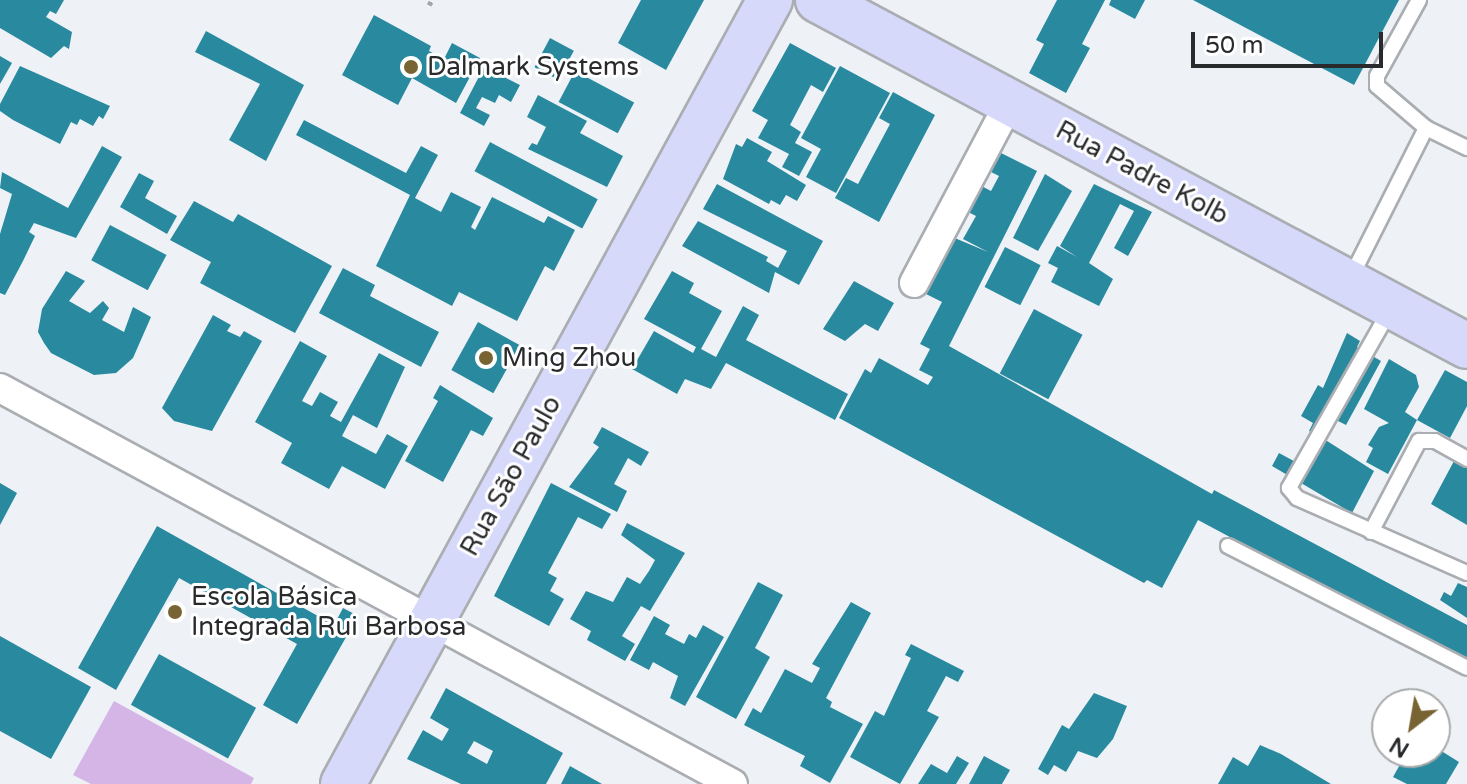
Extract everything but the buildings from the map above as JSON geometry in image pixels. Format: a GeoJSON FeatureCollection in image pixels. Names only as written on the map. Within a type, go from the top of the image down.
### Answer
{"type":"FeatureCollection","features":[{"type":"Feature","properties":{"kind":"main road","name":"Rua São Paulo"},"geometry":{"type":"LineString","coordinates":[[343,784],[770,0]]}},
{"type":"Feature","properties":{"kind":"main road","name":"Rua Padre Kolb"},"geometry":{"type":"LineString","coordinates":[[818,0],[1467,346]]}},
{"type":"Feature","properties":{"kind":"street"},"geometry":{"type":"LineString","coordinates":[[914,283],[1010,102]]}},
{"type":"Feature","properties":{"kind":"street"},"geometry":{"type":"LineString","coordinates":[[0,388],[733,784]]}},
{"type":"Feature","properties":{"kind":"lane"},"geometry":{"type":"LineString","coordinates":[[1419,0],[1377,76],[1377,86],[1426,128],[1467,148]]}},
{"type":"Feature","properties":{"kind":"lane"},"geometry":{"type":"LineString","coordinates":[[1348,283],[1426,128]]}},
{"type":"Feature","properties":{"kind":"lane"},"geometry":{"type":"LineString","coordinates":[[1392,306],[1289,488],[1297,498],[1467,573]]}},
{"type":"Feature","properties":{"kind":"lane"},"geometry":{"type":"LineString","coordinates":[[1371,532],[1419,441],[1435,441],[1467,459]]}},
{"type":"Feature","properties":{"kind":"lane"},"geometry":{"type":"LineString","coordinates":[[1228,546],[1467,668]]}},
{"type":"Feature","properties":{"kind":"shaded area"},"geometry":{"type":"Polygon","coordinates":[[[114,701],[254,778],[251,784],[91,784],[73,775],[114,701]]]}},
{"type":"Feature","properties":{"kind":"place","name":"Dalmark Systems"},"geometry":{"type":"Point","coordinates":[411,67]}},
{"type":"Feature","properties":{"kind":"place","name":"Ming Zhou"},"geometry":{"type":"Point","coordinates":[486,358]}},
{"type":"Feature","properties":{"kind":"place","name":"Escola Básica Integrada Rui Barbosa"},"geometry":{"type":"Point","coordinates":[175,612]}}]}
